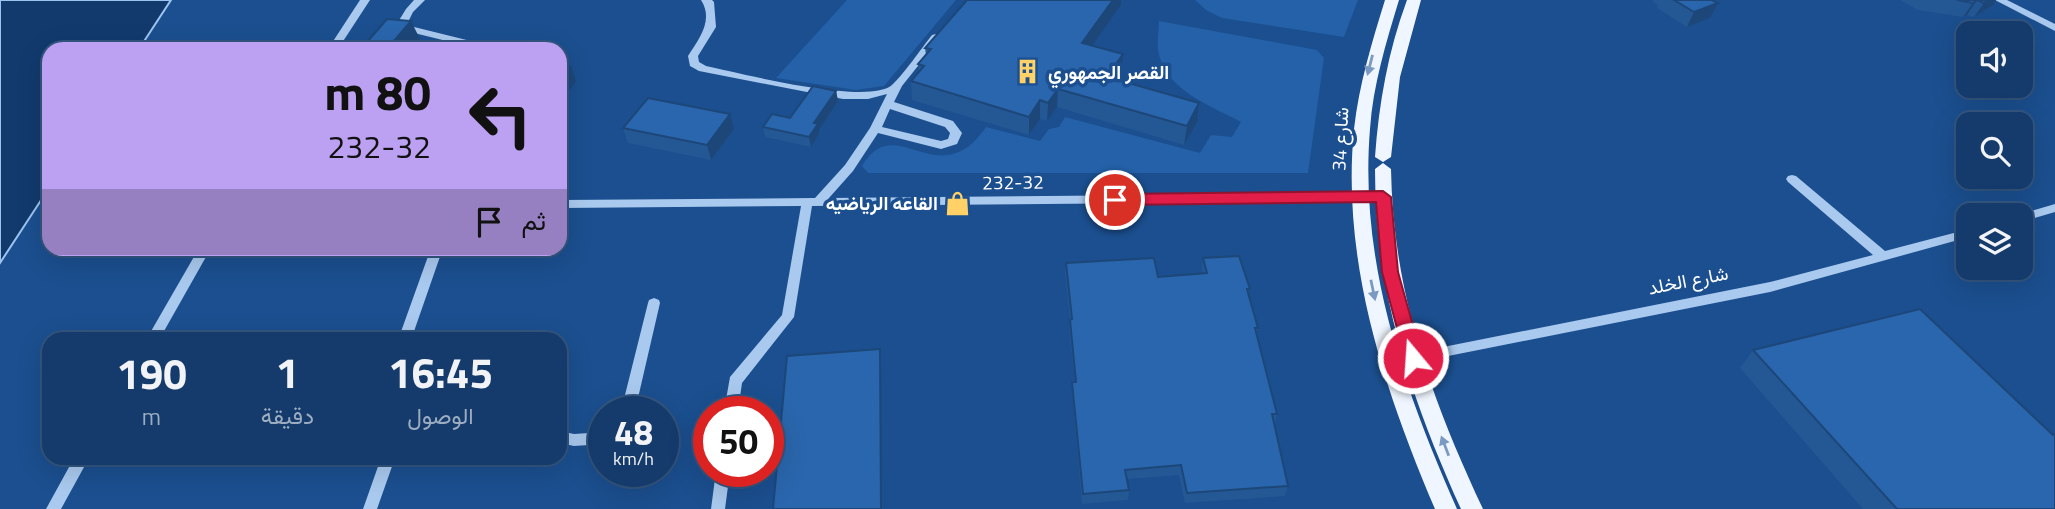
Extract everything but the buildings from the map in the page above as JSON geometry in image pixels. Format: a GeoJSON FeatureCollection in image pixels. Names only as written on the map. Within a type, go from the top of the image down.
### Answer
{"type":"FeatureCollection","features":[{"type":"Feature","properties":{"kind":"main road","name":"شارع 34"},"geometry":{"type":"LineString","coordinates":[[1391,365],[1370,276],[1359,197],[1363,104],[1374,51],[1392,0]]}},
{"type":"Feature","properties":{"kind":"main road"},"geometry":{"type":"LineString","coordinates":[[1414,0],[1393,66],[1383,163],[1383,197],[1390,272],[1413,358],[1446,450],[1472,509]]}},
{"type":"Feature","properties":{"kind":"main road"},"geometry":{"type":"LineString","coordinates":[[1391,365],[1425,464],[1446,509]]}},
{"type":"Feature","properties":{"kind":"street"},"geometry":{"type":"LineString","coordinates":[[338,42],[365,0]]}},
{"type":"Feature","properties":{"kind":"street"},"geometry":{"type":"LineString","coordinates":[[420,0],[403,22],[406,28],[463,42]]}},
{"type":"Feature","properties":{"kind":"street"},"geometry":{"type":"LineString","coordinates":[[706,0],[709,2],[711,27],[693,56],[694,64],[703,69],[843,96],[868,96],[895,89]]}},
{"type":"Feature","properties":{"kind":"street"},"geometry":{"type":"LineString","coordinates":[[2000,0],[2055,28]]}},
{"type":"Feature","properties":{"kind":"street"},"geometry":{"type":"LineString","coordinates":[[2016,0],[2055,20]]}},
{"type":"Feature","properties":{"kind":"street"},"geometry":{"type":"LineString","coordinates":[[733,396],[735,381],[788,317],[812,203],[849,168],[875,129],[895,89],[917,58],[943,29]]}},
{"type":"Feature","properties":{"kind":"street"},"geometry":{"type":"LineString","coordinates":[[875,129],[941,145],[953,141],[956,133],[949,124],[887,104]]}},
{"type":"Feature","properties":{"kind":"street"},"geometry":{"type":"LineString","coordinates":[[1791,179],[1884,257]]}},
{"type":"Feature","properties":{"kind":"street","name":"232-32"},"geometry":{"type":"LineString","coordinates":[[567,204],[1383,197]]}},
{"type":"Feature","properties":{"kind":"street"},"geometry":{"type":"LineString","coordinates":[[2033,214],[2055,208]]}},
{"type":"Feature","properties":{"kind":"street","name":"شارع الخلد"},"geometry":{"type":"LineString","coordinates":[[1391,365],[1413,358],[1770,286],[1956,237]]}},
{"type":"Feature","properties":{"kind":"street"},"geometry":{"type":"LineString","coordinates":[[157,332],[200,256]]}},
{"type":"Feature","properties":{"kind":"street"},"geometry":{"type":"LineString","coordinates":[[407,332],[435,256]]}},
{"type":"Feature","properties":{"kind":"street"},"geometry":{"type":"LineString","coordinates":[[632,396],[654,303]]}},
{"type":"Feature","properties":{"kind":"street"},"geometry":{"type":"LineString","coordinates":[[567,438],[588,439]]}},
{"type":"Feature","properties":{"kind":"street"},"geometry":{"type":"LineString","coordinates":[[53,509],[78,465]]}},
{"type":"Feature","properties":{"kind":"street"},"geometry":{"type":"LineString","coordinates":[[370,509],[386,465]]}},
{"type":"Feature","properties":{"kind":"street"},"geometry":{"type":"LineString","coordinates":[[718,509],[721,487]]}},
{"type":"Feature","properties":{"kind":"shaded area"},"geometry":{"type":"Polygon","coordinates":[[[0,0],[171,0],[144,42],[42,42],[42,199],[0,263],[0,0]]]}},
{"type":"Feature","properties":{"kind":"shaded area"},"geometry":{"type":"Polygon","coordinates":[[[847,0],[956,0],[884,86],[856,90],[776,78],[847,0]]]}},
{"type":"Feature","properties":{"kind":"shaded area"},"geometry":{"type":"Polygon","coordinates":[[[1195,0],[1358,0],[1344,37],[1222,18],[1206,10],[1195,0]]]}},
{"type":"Feature","properties":{"kind":"shaded area"},"geometry":{"type":"Polygon","coordinates":[[[1159,21],[1317,50],[1324,58],[1308,173],[868,173],[862,166],[875,151],[889,145],[935,155],[951,154],[968,146],[986,127],[1040,141],[1049,129],[1059,127],[1065,117],[1200,153],[1211,135],[1232,137],[1241,122],[1189,94],[1169,75],[1158,49],[1159,21]]]}},
{"type":"Feature","properties":{"kind":"place","name":"القصر الجمهوري"},"geometry":{"type":"Point","coordinates":[1028,72]}},
{"type":"Feature","properties":{"kind":"place","name":"القاعه الرياضيه"},"geometry":{"type":"Point","coordinates":[958,203]}},
{"type":"Feature","properties":{"kind":"route"},"geometry":{"type":"LineString","coordinates":[[1115,200],[1383,197],[1390,272],[1413,358]]}}]}
